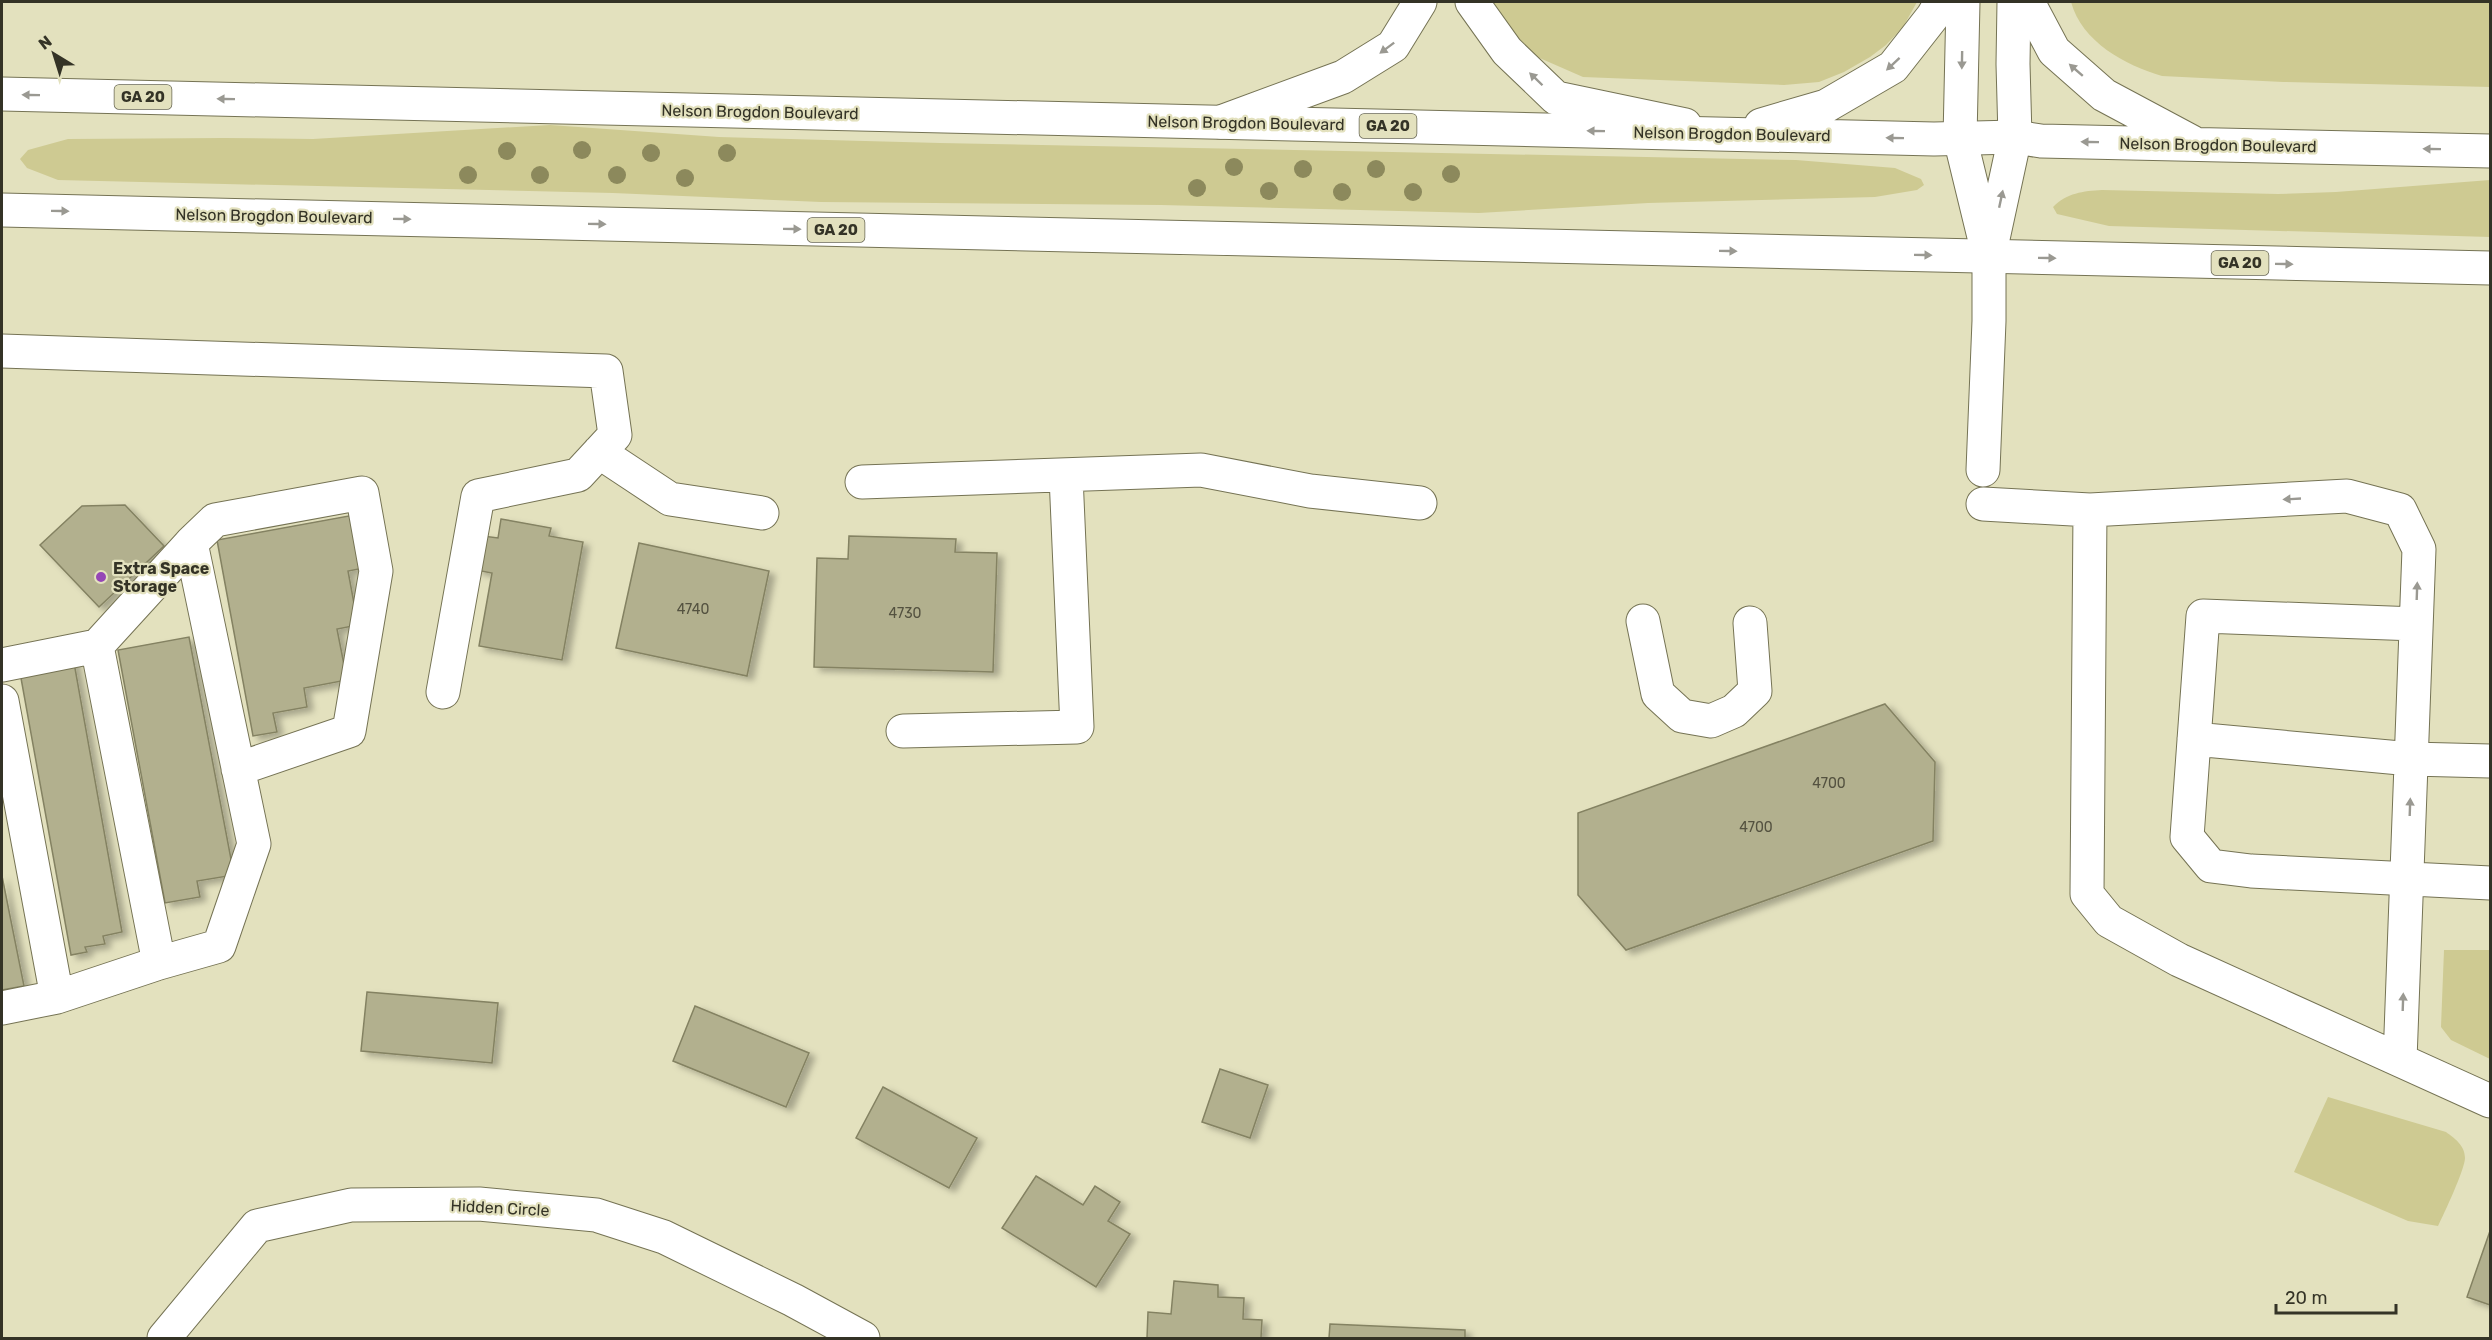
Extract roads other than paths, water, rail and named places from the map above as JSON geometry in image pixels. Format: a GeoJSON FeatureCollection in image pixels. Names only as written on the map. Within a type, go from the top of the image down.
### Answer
{"type":"FeatureCollection","features":[{"type":"Feature","properties":{"kind":"main road"},"geometry":{"type":"LineString","coordinates":[[1219,122],[1344,77],[1393,46],[1420,2]]}},
{"type":"Feature","properties":{"kind":"main road"},"geometry":{"type":"LineString","coordinates":[[1472,2],[1507,51],[1556,98],[1730,134],[1826,106],[1893,67],[1933,16],[1941,2]]}},
{"type":"Feature","properties":{"kind":"main road"},"geometry":{"type":"LineString","coordinates":[[1963,2],[1960,138],[1989,257]]}},
{"type":"Feature","properties":{"kind":"main road"},"geometry":{"type":"LineString","coordinates":[[1983,470],[1989,321],[1989,257],[2015,137],[2014,2]]}},
{"type":"Feature","properties":{"kind":"main road"},"geometry":{"type":"LineString","coordinates":[[2028,2],[2054,51],[2104,95],[2196,144]]}},
{"type":"Feature","properties":{"kind":"main road","name":"Nelson Brogdon Boulevard"},"geometry":{"type":"LineString","coordinates":[[2,94],[1730,134],[2015,137],[2041,141],[2490,151]]}},
{"type":"Feature","properties":{"kind":"main road","name":"Nelson Brogdon Boulevard"},"geometry":{"type":"LineString","coordinates":[[2,210],[2490,268]]}},
{"type":"Feature","properties":{"kind":"main road"},"geometry":{"type":"LineString","coordinates":[[2,351],[606,371],[615,435],[578,475],[478,496],[443,692]]}},
{"type":"Feature","properties":{"kind":"main road"},"geometry":{"type":"LineString","coordinates":[[599,452],[670,499],[762,513]]}},
{"type":"Feature","properties":{"kind":"main road"},"geometry":{"type":"LineString","coordinates":[[862,482],[1201,470],[1310,492],[1420,503]]}},
{"type":"Feature","properties":{"kind":"main road"},"geometry":{"type":"LineString","coordinates":[[903,731],[1077,727],[1066,476]]}},
{"type":"Feature","properties":{"kind":"main road"},"geometry":{"type":"LineString","coordinates":[[2,665],[97,646],[215,520],[362,493],[376,571],[349,731],[238,769]]}},
{"type":"Feature","properties":{"kind":"main road"},"geometry":{"type":"LineString","coordinates":[[1983,504],[2090,510],[2347,496],[2400,510],[2418,549],[2400,1060]]}},
{"type":"Feature","properties":{"kind":"main road"},"geometry":{"type":"LineString","coordinates":[[2090,510],[2087,894],[2109,921],[2179,960],[2490,1101]]}},
{"type":"Feature","properties":{"kind":"main road"},"geometry":{"type":"LineString","coordinates":[[2,1008],[57,997],[159,963],[219,946],[254,844],[191,543]]}},
{"type":"Feature","properties":{"kind":"main road"},"geometry":{"type":"LineString","coordinates":[[2416,624],[2202,616],[2187,837],[2211,866],[2252,872],[2490,883]]}},
{"type":"Feature","properties":{"kind":"main road"},"geometry":{"type":"LineString","coordinates":[[1643,621],[1658,694],[1682,716],[1711,721],[1734,711],[1755,691],[1750,623]]}},
{"type":"Feature","properties":{"kind":"main road"},"geometry":{"type":"LineString","coordinates":[[97,646],[159,963]]}},
{"type":"Feature","properties":{"kind":"main road"},"geometry":{"type":"LineString","coordinates":[[2,701],[57,997]]}},
{"type":"Feature","properties":{"kind":"main road"},"geometry":{"type":"LineString","coordinates":[[2194,739],[2411,759],[2490,761]]}},
{"type":"Feature","properties":{"kind":"main road","name":"Hidden Circle"},"geometry":{"type":"LineString","coordinates":[[164,1338],[257,1226],[351,1204],[479,1204],[596,1215],[664,1237],[794,1300],[863,1338]]}},
{"type":"Feature","properties":{"kind":"place","name":"Extra Space Storage"},"geometry":{"type":"Point","coordinates":[101,577]}}]}
